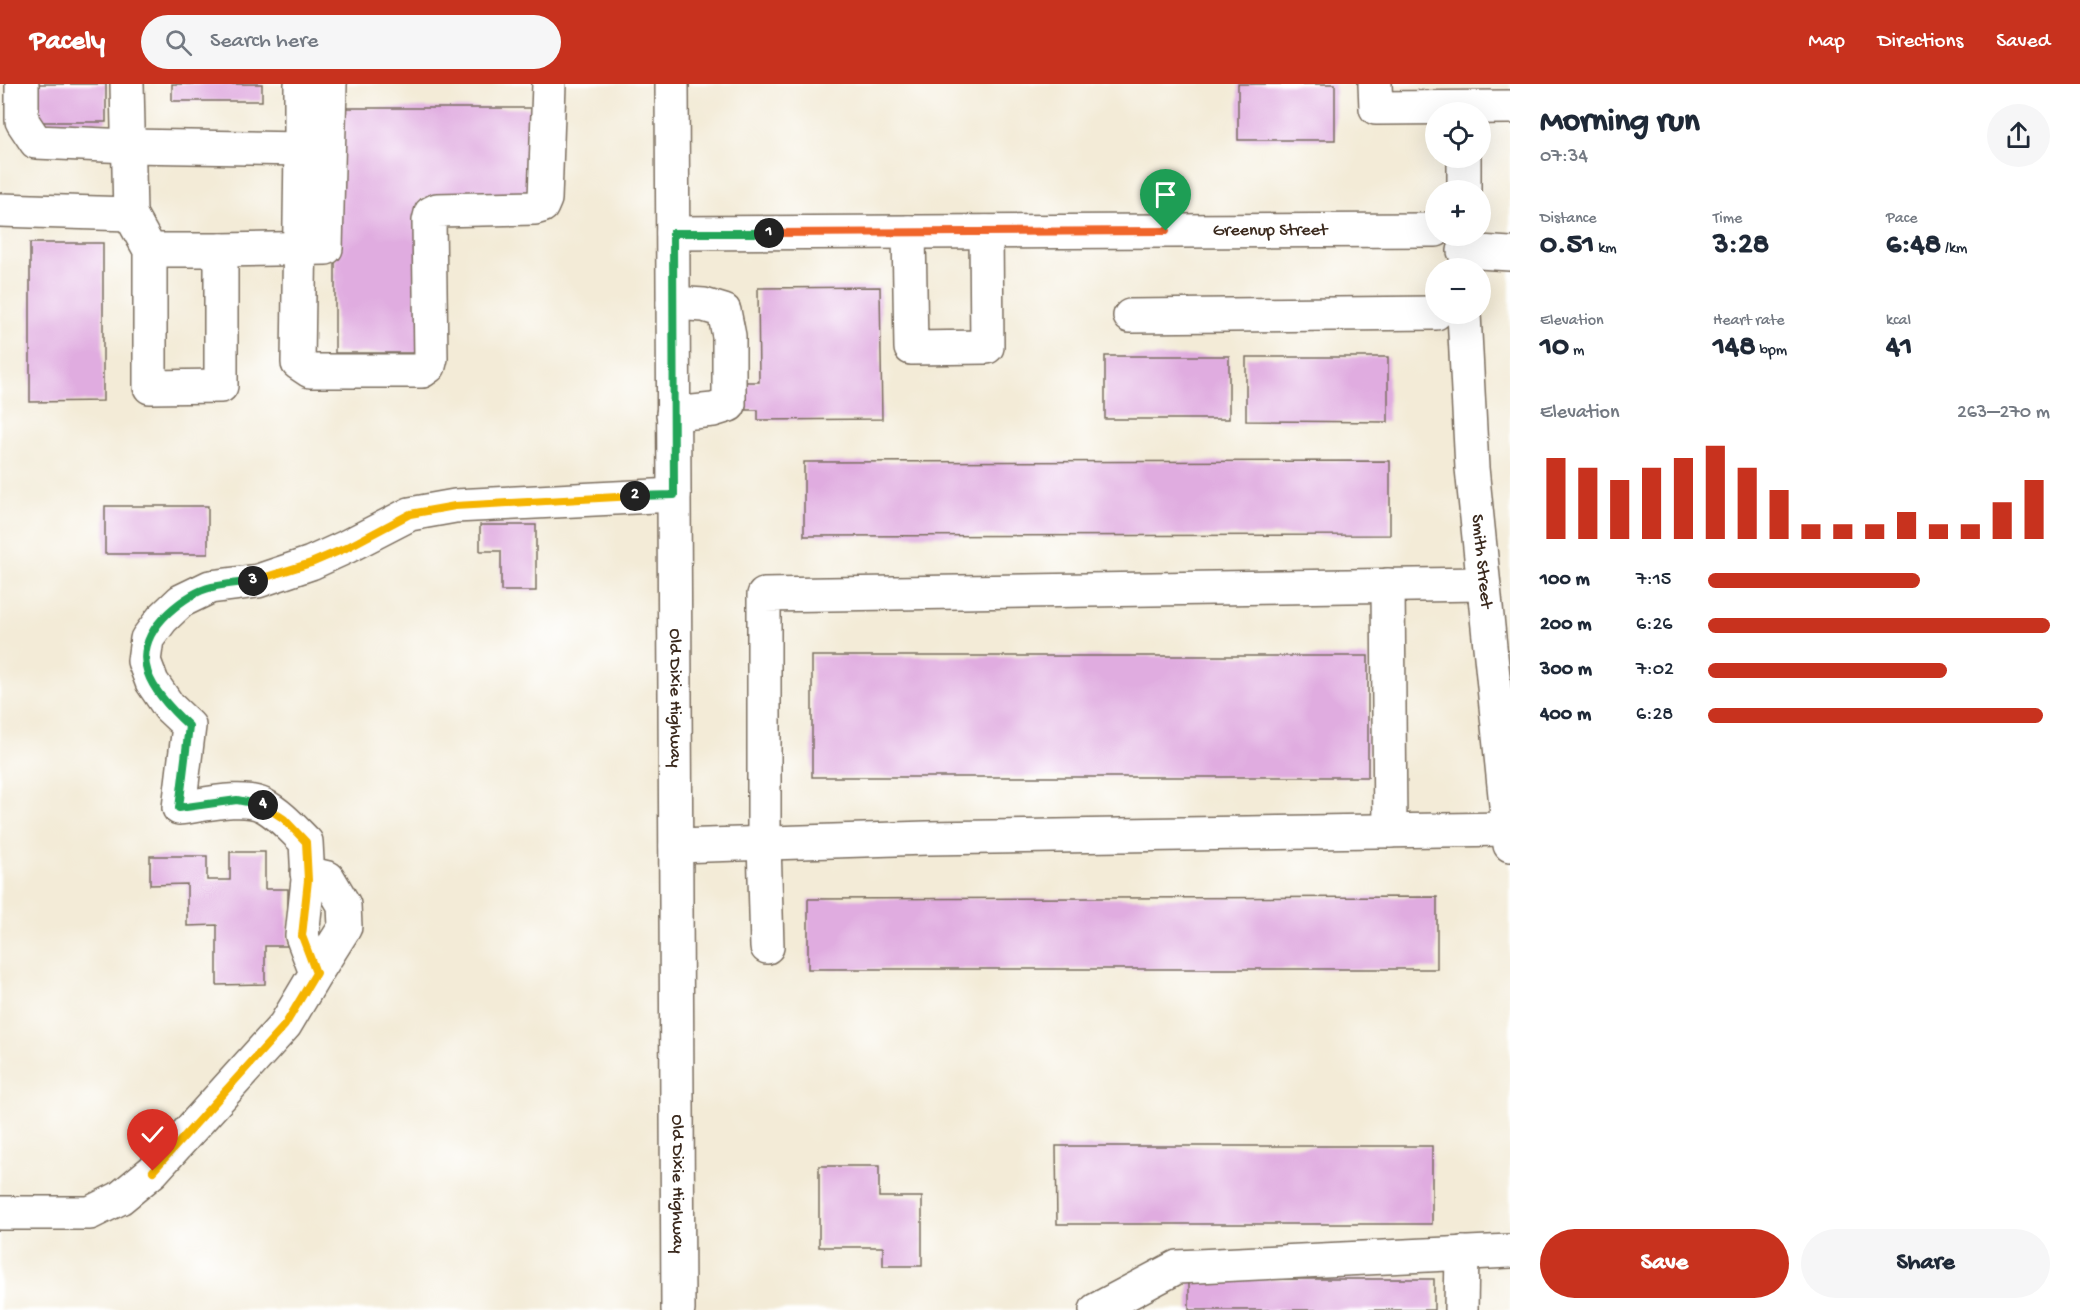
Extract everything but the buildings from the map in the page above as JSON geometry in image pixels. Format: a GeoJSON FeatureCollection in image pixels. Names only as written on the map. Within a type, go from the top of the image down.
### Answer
{"type":"FeatureCollection","features":[{"type":"Feature","properties":{"kind":"street"},"geometry":{"type":"LineString","coordinates":[[22,84],[22,121],[36,142],[301,149]]}},
{"type":"Feature","properties":{"kind":"street"},"geometry":{"type":"LineString","coordinates":[[127,84],[130,214],[150,250],[150,387],[221,386],[221,250]]}},
{"type":"Feature","properties":{"kind":"street"},"geometry":{"type":"LineString","coordinates":[[300,84],[298,363],[310,371],[422,371],[429,366],[431,358],[429,232],[431,213],[437,210],[542,206],[545,200],[549,84]]}},
{"type":"Feature","properties":{"kind":"street"},"geometry":{"type":"LineString","coordinates":[[150,250],[326,248],[330,84]]}},
{"type":"Feature","properties":{"kind":"street","name":"Old Dixie Highway"},"geometry":{"type":"LineString","coordinates":[[672,84],[678,1310]]}},
{"type":"Feature","properties":{"kind":"street"},"geometry":{"type":"LineString","coordinates":[[1375,84],[1376,108],[1464,101],[1510,107]]}},
{"type":"Feature","properties":{"kind":"street"},"geometry":{"type":"LineString","coordinates":[[0,210],[130,214]]}},
{"type":"Feature","properties":{"kind":"street","name":"Greenup Street"},"geometry":{"type":"LineString","coordinates":[[673,233],[1425,230]]}},
{"type":"Feature","properties":{"kind":"street"},"geometry":{"type":"LineString","coordinates":[[909,232],[911,348],[987,347],[986,232]]}},
{"type":"Feature","properties":{"kind":"street"},"geometry":{"type":"LineString","coordinates":[[1464,252],[1510,254]]}},
{"type":"Feature","properties":{"kind":"street"},"geometry":{"type":"LineString","coordinates":[[673,303],[704,306],[724,311],[729,336],[729,405],[713,410],[673,414]]}},
{"type":"Feature","properties":{"kind":"street"},"geometry":{"type":"LineString","coordinates":[[1130,316],[1425,313]]}},
{"type":"Feature","properties":{"kind":"street","name":"Smith Street"},"geometry":{"type":"LineString","coordinates":[[1465,324],[1472,468],[1509,837]]}},
{"type":"Feature","properties":{"kind":"street"},"geometry":{"type":"LineString","coordinates":[[0,1213],[90,1213],[120,1198],[153,1171],[285,1025],[316,973],[302,936],[307,873],[306,842],[284,819],[262,804],[237,800],[179,808],[189,726],[169,707],[152,682],[144,661],[147,639],[162,619],[181,601],[210,587],[258,581],[311,563],[346,548],[410,514],[455,506],[674,495]]}},
{"type":"Feature","properties":{"kind":"street"},"geometry":{"type":"LineString","coordinates":[[767,947],[764,843],[764,595],[1483,584]]}},
{"type":"Feature","properties":{"kind":"street"},"geometry":{"type":"LineString","coordinates":[[1388,585],[1390,831]]}},
{"type":"Feature","properties":{"kind":"street"},"geometry":{"type":"LineString","coordinates":[[676,846],[927,838],[1390,831],[1509,837]]}},
{"type":"Feature","properties":{"kind":"street"},"geometry":{"type":"LineString","coordinates":[[1096,1310],[1145,1297],[1177,1267],[1510,1251]]}},
{"type":"Feature","properties":{"kind":"street"},"geometry":{"type":"LineString","coordinates":[[1461,1310],[1462,1254]]}},
{"type":"Feature","properties":{"kind":"route"},"geometry":{"type":"LineString","coordinates":[[153,1171],[285,1025],[316,973],[302,936],[308,880],[306,842],[284,819],[262,804],[237,800],[179,808],[189,726],[169,707],[152,682],[144,661],[147,639],[162,619],[181,601],[210,587],[258,581],[311,563],[346,548],[410,514],[455,506],[674,495],[673,233],[1166,231]]}}]}
